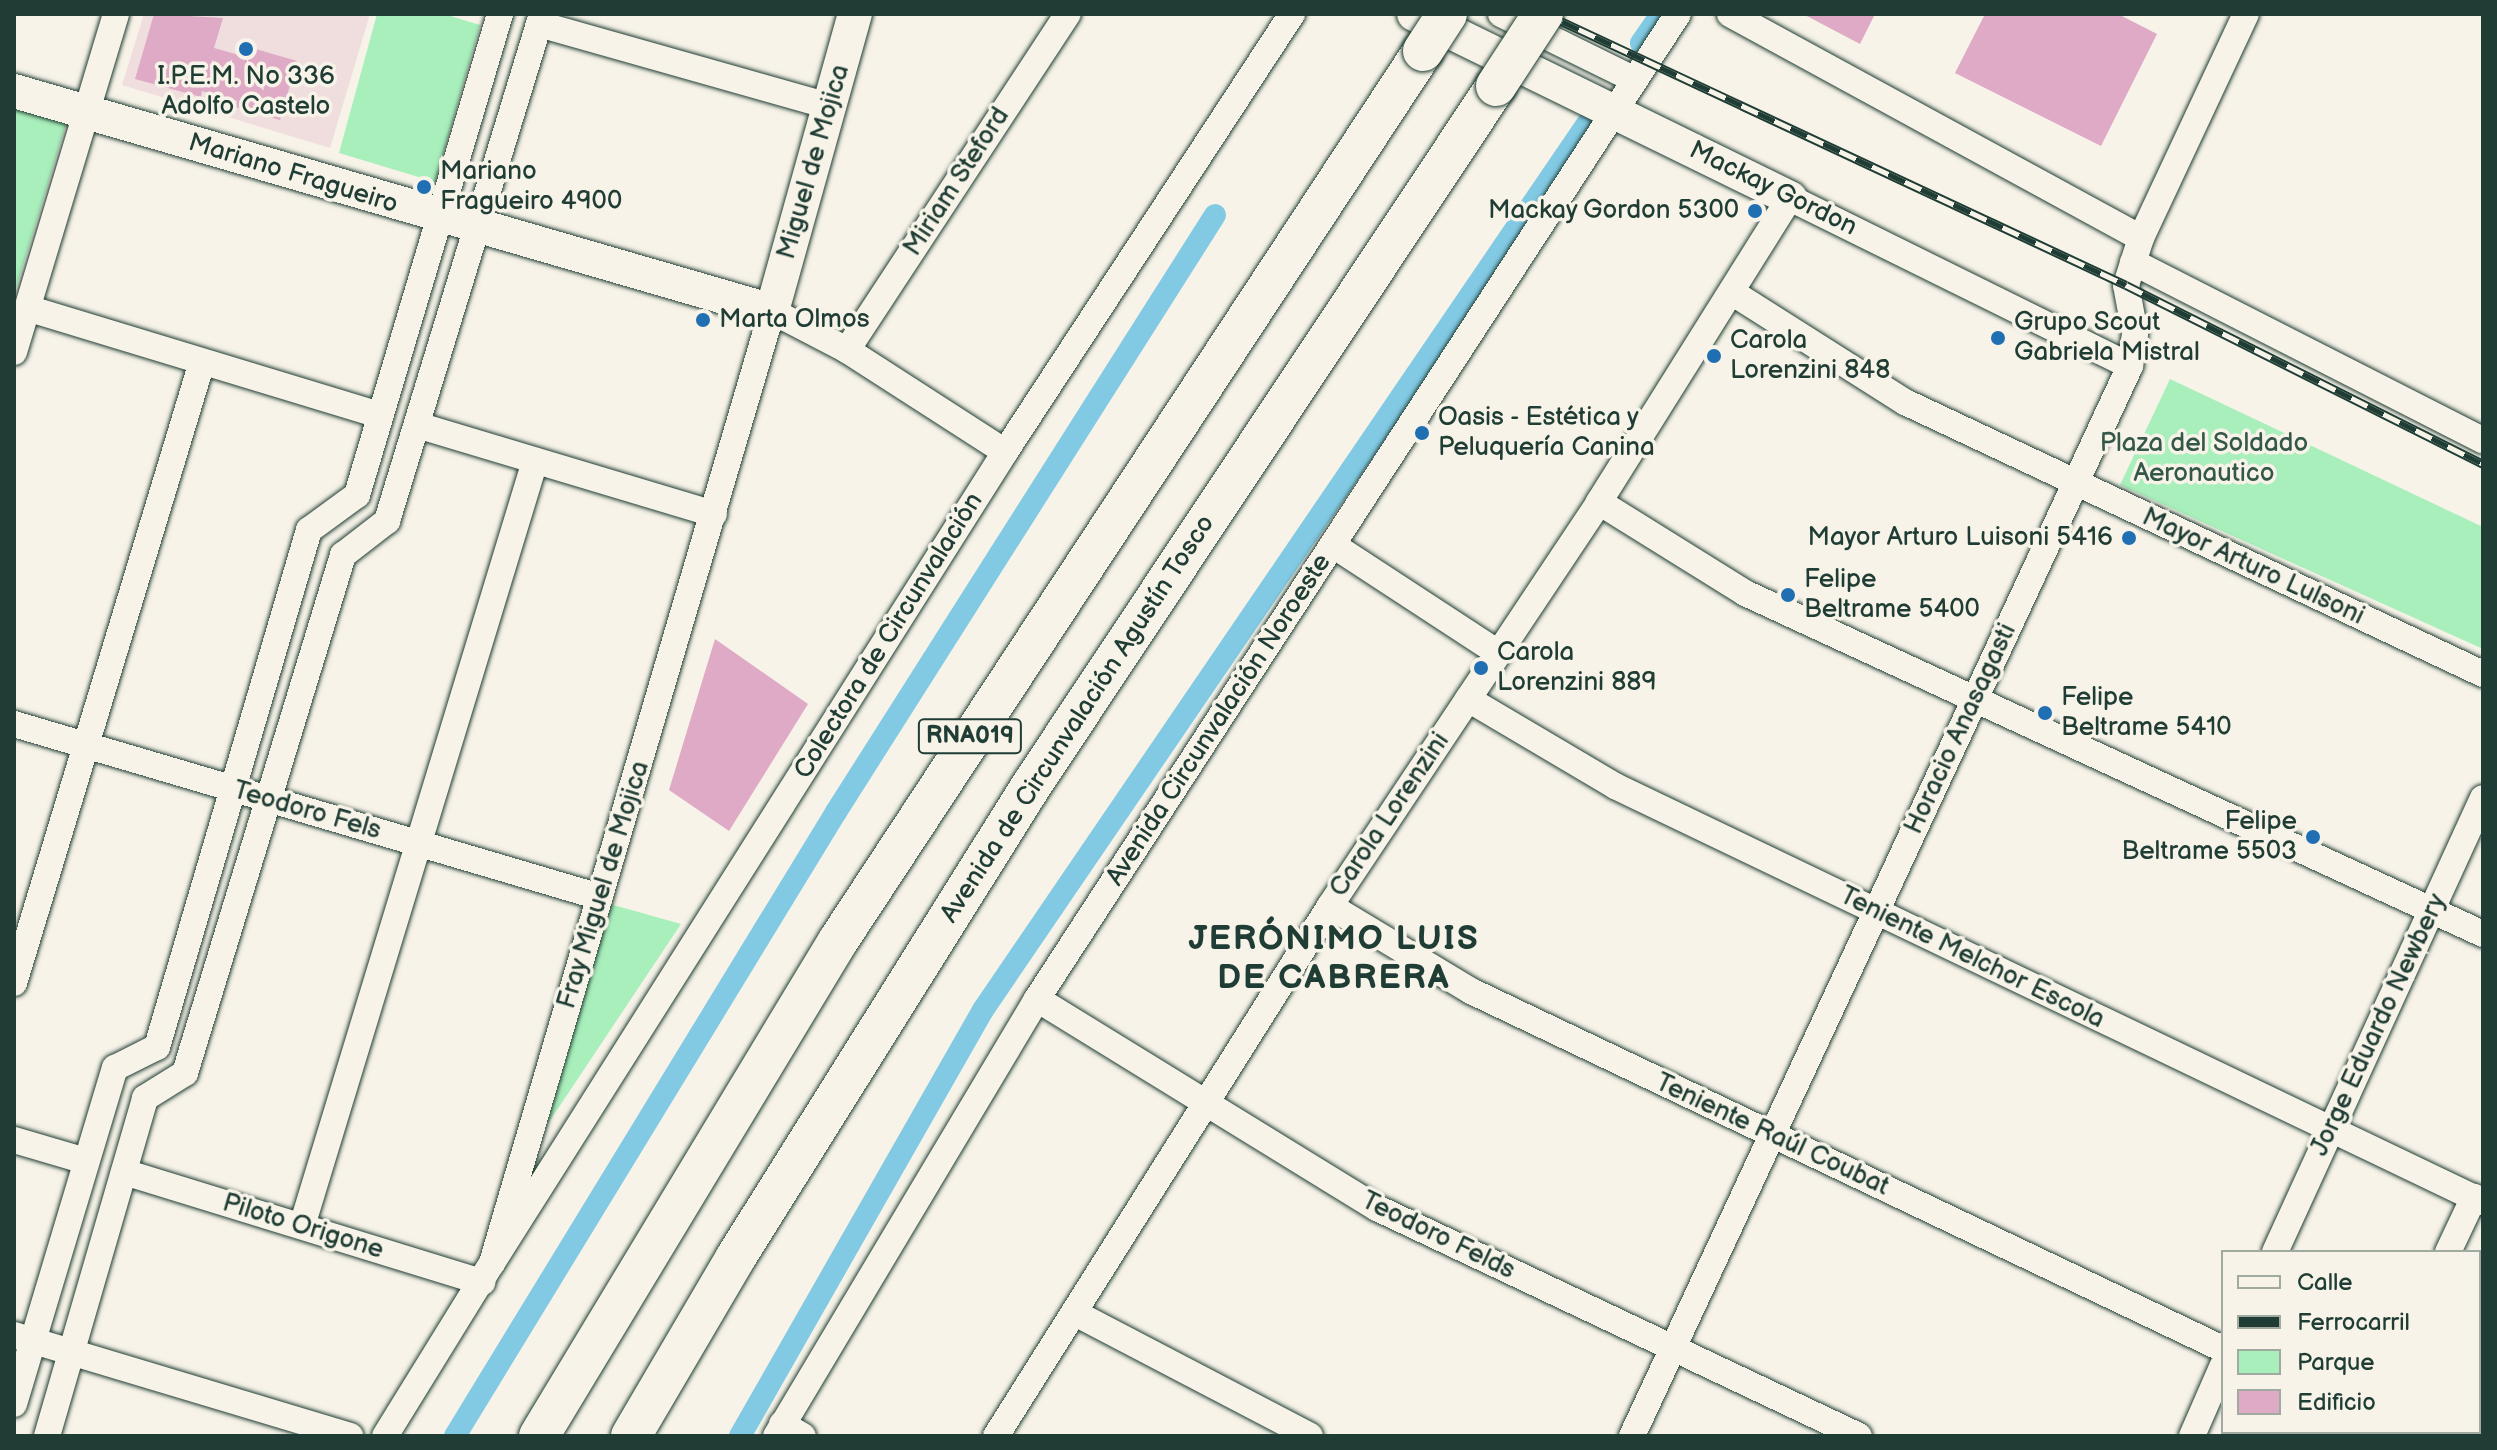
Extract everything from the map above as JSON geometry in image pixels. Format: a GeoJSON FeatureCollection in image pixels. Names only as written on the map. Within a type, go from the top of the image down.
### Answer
{"type":"FeatureCollection","features":[{"type":"Feature","properties":{"kind":"highway","name":"RNA019"},"geometry":{"type":"LineString","coordinates":[[539,1436],[838,941],[1221,355],[1414,30],[1447,14]]}},
{"type":"Feature","properties":{"kind":"highway","name":"Avenida de Circunvalación Agustín Tosco"},"geometry":{"type":"LineString","coordinates":[[631,1436],[736,1257],[1031,786],[1543,14]]}},
{"type":"Feature","properties":{"kind":"highway"},"geometry":{"type":"LineString","coordinates":[[656,1436],[685,1385],[736,1257]]}},
{"type":"Feature","properties":{"kind":"highway"},"geometry":{"type":"LineString","coordinates":[[512,1436],[605,1323]]}},
{"type":"Feature","properties":{"kind":"main road","name":"Miguel de Mojica"},"geometry":{"type":"LineString","coordinates":[[772,311],[855,14]]}},
{"type":"Feature","properties":{"kind":"main road","name":"Mackay Gordon"},"geometry":{"type":"LineString","coordinates":[[1414,30],[1614,110],[1790,198]]}},
{"type":"Feature","properties":{"kind":"main road","name":"Mariano Fragueiro"},"geometry":{"type":"LineString","coordinates":[[14,91],[440,218],[772,311]]}},
{"type":"Feature","properties":{"kind":"street"},"geometry":{"type":"LineString","coordinates":[[14,352],[116,14]]}},
{"type":"Feature","properties":{"kind":"street"},"geometry":{"type":"LineString","coordinates":[[14,1404],[24,1338],[115,1068],[157,1047],[309,530],[357,495],[500,14]]}},
{"type":"Feature","properties":{"kind":"street","name":"Miriam Steford"},"geometry":{"type":"LineString","coordinates":[[847,350],[1068,14]]}},
{"type":"Feature","properties":{"kind":"street","name":"Colectora de Circunvalación"},"geometry":{"type":"LineString","coordinates":[[487,1272],[1005,452],[1292,14]]}},
{"type":"Feature","properties":{"kind":"street"},"geometry":{"type":"LineString","coordinates":[[1501,14],[1633,79]]}},
{"type":"Feature","properties":{"kind":"street","name":"Avenida Circunvalación Noroeste"},"geometry":{"type":"LineString","coordinates":[[787,1432],[1037,999],[1678,14]]}},
{"type":"Feature","properties":{"kind":"street"},"geometry":{"type":"LineString","coordinates":[[1730,14],[2137,250],[2483,440]]}},
{"type":"Feature","properties":{"kind":"street","name":"Horacio Anasagasti"},"geometry":{"type":"LineString","coordinates":[[1632,1436],[2130,366],[2135,333],[2126,285],[2137,250],[2246,14]]}},
{"type":"Feature","properties":{"kind":"street"},"geometry":{"type":"LineString","coordinates":[[47,1436],[145,1098],[185,1073],[343,555],[387,521],[541,19],[829,106]]}},
{"type":"Feature","properties":{"kind":"street","name":"Carola Lorenzini"},"geometry":{"type":"LineString","coordinates":[[996,1436],[1202,1105],[1330,906],[1599,502],[1790,198]]}},
{"type":"Feature","properties":{"kind":"street","name":"Mackay Gordon"},"geometry":{"type":"LineString","coordinates":[[1790,198],[2130,366]]}},
{"type":"Feature","properties":{"kind":"street","name":"Mayor Arturo Lulsoni"},"geometry":{"type":"LineString","coordinates":[[1733,293],[1905,402],[2483,674]]}},
{"type":"Feature","properties":{"kind":"street"},"geometry":{"type":"LineString","coordinates":[[27,308],[380,415]]}},
{"type":"Feature","properties":{"kind":"street","name":"Mariano Fragueiro"},"geometry":{"type":"LineString","coordinates":[[772,311],[847,350],[1005,452]]}},
{"type":"Feature","properties":{"kind":"street","name":"Fray Miguel de Mojica"},"geometry":{"type":"LineString","coordinates":[[385,1436],[487,1272],[772,311]]}},
{"type":"Feature","properties":{"kind":"street"},"geometry":{"type":"LineString","coordinates":[[14,983],[202,362]]}},
{"type":"Feature","properties":{"kind":"street"},"geometry":{"type":"LineString","coordinates":[[417,425],[714,514]]}},
{"type":"Feature","properties":{"kind":"street"},"geometry":{"type":"LineString","coordinates":[[302,1226],[535,461]]}},
{"type":"Feature","properties":{"kind":"street"},"geometry":{"type":"LineString","coordinates":[[1599,502],[1745,593],[2483,934]]}},
{"type":"Feature","properties":{"kind":"street"},"geometry":{"type":"LineString","coordinates":[[1333,545],[1498,653]]}},
{"type":"Feature","properties":{"kind":"street","name":"Teniente Melchor Escola"},"geometry":{"type":"LineString","coordinates":[[1468,699],[1583,770],[2478,1200]]}},
{"type":"Feature","properties":{"kind":"street","name":"Teodoro Fels"},"geometry":{"type":"LineString","coordinates":[[14,724],[600,897]]}},
{"type":"Feature","properties":{"kind":"street","name":"Jorge Eduardo Newbery"},"geometry":{"type":"LineString","coordinates":[[2276,1250],[2483,798]]}},
{"type":"Feature","properties":{"kind":"street","name":"Teniente Raúl Coubat"},"geometry":{"type":"LineString","coordinates":[[1330,906],[1471,991],[2221,1348]]}},
{"type":"Feature","properties":{"kind":"street","name":"Teodoro Felds"},"geometry":{"type":"LineString","coordinates":[[1037,999],[1202,1105],[1424,1232],[1859,1436]]}},
{"type":"Feature","properties":{"kind":"street"},"geometry":{"type":"LineString","coordinates":[[535,1118],[547,1144],[569,1144]]}},
{"type":"Feature","properties":{"kind":"street"},"geometry":{"type":"LineString","coordinates":[[14,1140],[86,1161]]}},
{"type":"Feature","properties":{"kind":"street","name":"Piloto Origone"},"geometry":{"type":"LineString","coordinates":[[124,1172],[302,1226],[487,1272]]}},
{"type":"Feature","properties":{"kind":"street"},"geometry":{"type":"LineString","coordinates":[[2449,1250],[2478,1200]]}},
{"type":"Feature","properties":{"kind":"street"},"geometry":{"type":"LineString","coordinates":[[1075,1313],[1310,1436]]}},
{"type":"Feature","properties":{"kind":"street"},"geometry":{"type":"LineString","coordinates":[[24,1338],[350,1436]]}},
{"type":"Feature","properties":{"kind":"street"},"geometry":{"type":"LineString","coordinates":[[2192,1436],[2221,1370]]}},
{"type":"Feature","properties":{"kind":"shaded area","name":"I.P.E.M. No 336 Adolfo Castelo"},"geometry":{"type":"Polygon","coordinates":[[[144,14],[370,14],[330,148],[122,85],[144,14]]]}},
{"type":"Feature","properties":{"kind":"green space"},"geometry":{"type":"Polygon","coordinates":[[[377,14],[444,14],[480,25],[435,182],[339,153],[377,14]]]}},
{"type":"Feature","properties":{"kind":"green space"},"geometry":{"type":"Polygon","coordinates":[[[14,108],[66,124],[14,295],[14,108]]]}},
{"type":"Feature","properties":{"kind":"green space","name":"Plaza del Soldado Aeronautico"},"geometry":{"type":"Polygon","coordinates":[[[2170,379],[2483,527],[2483,649],[2120,485],[2170,379]]]}},
{"type":"Feature","properties":{"kind":"green space"},"geometry":{"type":"Polygon","coordinates":[[[610,904],[681,924],[547,1125],[610,904]]]}},
{"type":"Feature","properties":{"kind":"building"},"geometry":{"type":"Polygon","coordinates":[[[154,14],[223,18],[214,48],[246,57],[249,47],[297,61],[280,120],[235,107],[237,101],[202,91],[201,97],[135,79],[154,14]]]}},
{"type":"Feature","properties":{"kind":"building"},"geometry":{"type":"Polygon","coordinates":[[[1803,14],[1875,14],[1860,44],[1803,14]]]}},
{"type":"Feature","properties":{"kind":"building"},"geometry":{"type":"Polygon","coordinates":[[[1985,14],[2118,14],[2157,34],[2101,146],[1955,73],[1985,14]]]}},
{"type":"Feature","properties":{"kind":"building"},"geometry":{"type":"Polygon","coordinates":[[[715,639],[808,704],[729,831],[669,790],[715,639]]]}},
{"type":"Feature","properties":{"kind":"waterway"},"geometry":{"type":"LineString","coordinates":[[1641,43],[1661,14]]}},
{"type":"Feature","properties":{"kind":"waterway"},"geometry":{"type":"LineString","coordinates":[[740,1436],[983,1010],[1587,124]]}},
{"type":"Feature","properties":{"kind":"waterway"},"geometry":{"type":"LineString","coordinates":[[455,1436],[836,812],[1215,215]]}},
{"type":"Feature","properties":{"kind":"railway"},"geometry":{"type":"LineString","coordinates":[[1546,14],[2126,285],[2483,464]]}},
{"type":"Feature","properties":{"kind":"place","name":"I.P.E.M. No 336 Adolfo Castelo"},"geometry":{"type":"Point","coordinates":[246,49]}},
{"type":"Feature","properties":{"kind":"place","name":"Mariano Fragueiro 4900"},"geometry":{"type":"Point","coordinates":[424,187]}},
{"type":"Feature","properties":{"kind":"place","name":"Mackay Gordon 5300"},"geometry":{"type":"Point","coordinates":[1755,211]}},
{"type":"Feature","properties":{"kind":"place","name":"Marta Olmos"},"geometry":{"type":"Point","coordinates":[703,320]}},
{"type":"Feature","properties":{"kind":"place","name":"Grupo Scout Gabriela Mistral"},"geometry":{"type":"Point","coordinates":[1998,338]}},
{"type":"Feature","properties":{"kind":"place","name":"Carola Lorenzini 848"},"geometry":{"type":"Point","coordinates":[1714,356]}},
{"type":"Feature","properties":{"kind":"place","name":"Oasis - Estética y Peluquería Canina"},"geometry":{"type":"Point","coordinates":[1422,433]}},
{"type":"Feature","properties":{"kind":"place","name":"Mayor Arturo Luisoni 5416"},"geometry":{"type":"Point","coordinates":[2129,538]}},
{"type":"Feature","properties":{"kind":"place","name":"Felipe Beltrame 5400"},"geometry":{"type":"Point","coordinates":[1788,595]}},
{"type":"Feature","properties":{"kind":"place","name":"Carola Lorenzini 889"},"geometry":{"type":"Point","coordinates":[1481,668]}},
{"type":"Feature","properties":{"kind":"place","name":"Felipe Beltrame 5410"},"geometry":{"type":"Point","coordinates":[2045,713]}},
{"type":"Feature","properties":{"kind":"place","name":"Felipe Beltrame 5503"},"geometry":{"type":"Point","coordinates":[2313,837]}},
{"type":"Feature","properties":{"kind":"district","name":"JERÓNIMO LUIS DE CABRERA"},"geometry":{"type":"Point","coordinates":[1334,958]}}]}
